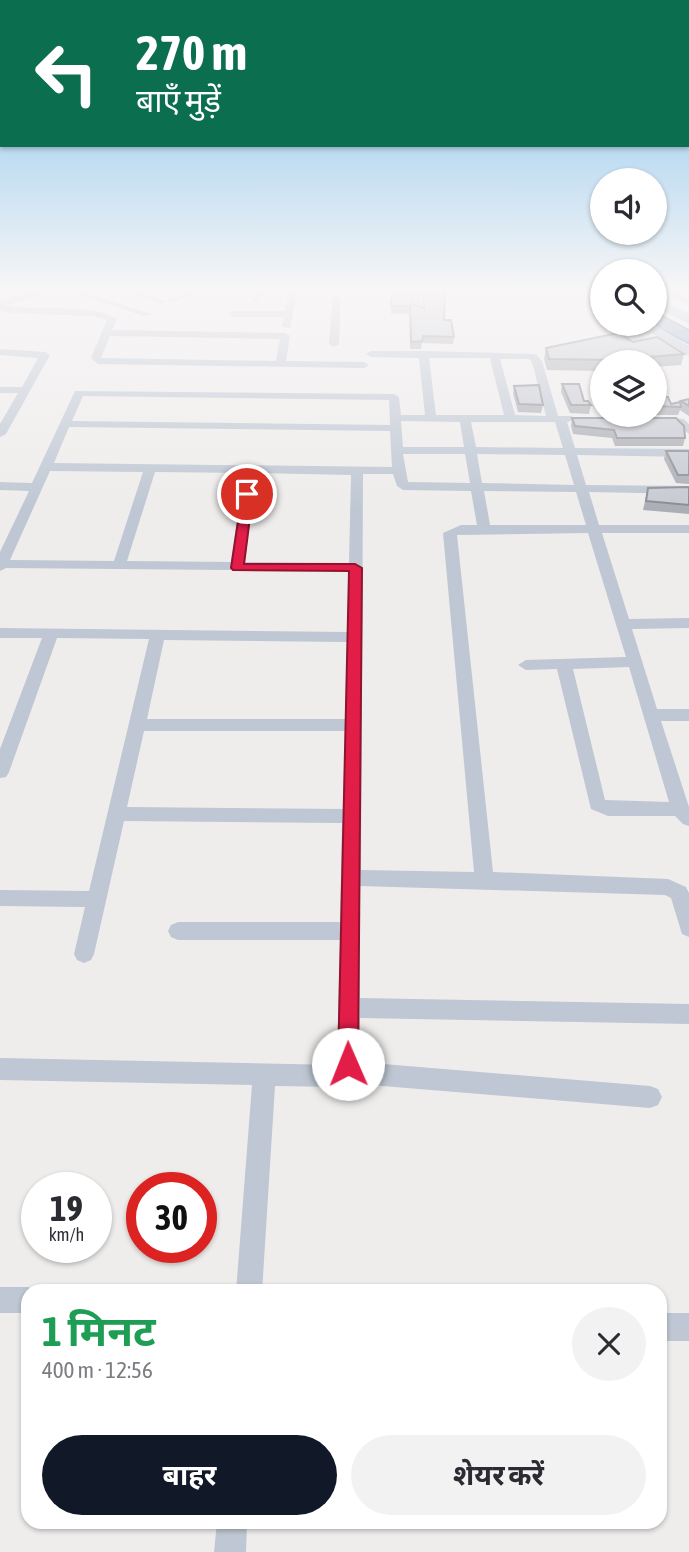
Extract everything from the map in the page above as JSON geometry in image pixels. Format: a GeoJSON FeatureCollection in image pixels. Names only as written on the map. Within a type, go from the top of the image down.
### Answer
{"type":"FeatureCollection","features":[{"type":"Feature","properties":{"kind":"street"},"geometry":{"type":"LineString","coordinates":[[0,434],[39,364]]}},
{"type":"Feature","properties":{"kind":"street"},"geometry":{"type":"LineString","coordinates":[[316,364],[364,365]]}},
{"type":"Feature","properties":{"kind":"street"},"geometry":{"type":"LineString","coordinates":[[425,364],[431,418]]}},
{"type":"Feature","properties":{"kind":"street"},"geometry":{"type":"LineString","coordinates":[[496,364],[510,419]]}},
{"type":"Feature","properties":{"kind":"street"},"geometry":{"type":"LineString","coordinates":[[538,364],[570,451],[685,814],[608,808],[597,804],[564,664]]}},
{"type":"Feature","properties":{"kind":"street"},"geometry":{"type":"LineString","coordinates":[[0,390],[26,390]]}},
{"type":"Feature","properties":{"kind":"street"},"geometry":{"type":"LineString","coordinates":[[355,568],[1,566],[5,539],[36,487],[81,393],[164,409],[396,423],[431,418],[586,419]]}},
{"type":"Feature","properties":{"kind":"street"},"geometry":{"type":"LineString","coordinates":[[65,424],[164,409],[391,397],[396,398],[398,470],[401,483],[407,486],[689,490]]}},
{"type":"Feature","properties":{"kind":"street"},"geometry":{"type":"LineString","coordinates":[[465,418],[484,529]]}},
{"type":"Feature","properties":{"kind":"street"},"geometry":{"type":"LineString","coordinates":[[667,421],[680,421],[688,428]]}},
{"type":"Feature","properties":{"kind":"street"},"geometry":{"type":"LineString","coordinates":[[397,450],[689,453]]}},
{"type":"Feature","properties":{"kind":"street"},"geometry":{"type":"LineString","coordinates":[[46,467],[398,470]]}},
{"type":"Feature","properties":{"kind":"street"},"geometry":{"type":"LineString","coordinates":[[119,566],[150,468]]}},
{"type":"Feature","properties":{"kind":"street"},"geometry":{"type":"LineString","coordinates":[[237,568],[251,469]]}},
{"type":"Feature","properties":{"kind":"street"},"geometry":{"type":"LineString","coordinates":[[346,1072],[357,471]]}},
{"type":"Feature","properties":{"kind":"street"},"geometry":{"type":"LineString","coordinates":[[0,486],[36,487]]}},
{"type":"Feature","properties":{"kind":"street"},"geometry":{"type":"LineString","coordinates":[[484,880],[450,533],[455,529],[689,530]]}},
{"type":"Feature","properties":{"kind":"street"},"geometry":{"type":"LineString","coordinates":[[624,624],[689,623]]}},
{"type":"Feature","properties":{"kind":"street"},"geometry":{"type":"LineString","coordinates":[[0,633],[354,637]]}},
{"type":"Feature","properties":{"kind":"street"},"geometry":{"type":"LineString","coordinates":[[0,772],[51,633]]}},
{"type":"Feature","properties":{"kind":"street"},"geometry":{"type":"LineString","coordinates":[[84,954],[159,635]]}},
{"type":"Feature","properties":{"kind":"street"},"geometry":{"type":"LineString","coordinates":[[526,665],[635,662]]}},
{"type":"Feature","properties":{"kind":"street"},"geometry":{"type":"LineString","coordinates":[[652,715],[689,715]]}},
{"type":"Feature","properties":{"kind":"street"},"geometry":{"type":"LineString","coordinates":[[136,726],[352,725]]}},
{"type":"Feature","properties":{"kind":"street"},"geometry":{"type":"LineString","coordinates":[[116,814],[352,817]]}},
{"type":"Feature","properties":{"kind":"street"},"geometry":{"type":"LineString","coordinates":[[349,878],[668,887],[679,893],[689,928]]}},
{"type":"Feature","properties":{"kind":"street"},"geometry":{"type":"LineString","coordinates":[[0,898],[96,900]]}},
{"type":"Feature","properties":{"kind":"street"},"geometry":{"type":"LineString","coordinates":[[178,931],[349,931]]}},
{"type":"Feature","properties":{"kind":"street"},"geometry":{"type":"LineString","coordinates":[[347,1008],[689,1014]]}},
{"type":"Feature","properties":{"kind":"street"},"geometry":{"type":"LineString","coordinates":[[1,1073],[336,1076],[346,1072],[650,1097]]}},
{"type":"Feature","properties":{"kind":"street"},"geometry":{"type":"LineString","coordinates":[[250,1284],[264,1075]]}},
{"type":"Feature","properties":{"kind":"street"},"geometry":{"type":"LineString","coordinates":[[0,1300],[21,1300]]}},
{"type":"Feature","properties":{"kind":"street"},"geometry":{"type":"LineString","coordinates":[[667,1327],[689,1327]]}},
{"type":"Feature","properties":{"kind":"street"},"geometry":{"type":"LineString","coordinates":[[230,1552],[232,1529]]}},
{"type":"Feature","properties":{"kind":"building"},"geometry":{"type":"Polygon","coordinates":[[[562,384],[579,384],[584,401],[590,404],[571,405],[562,384]]]}},
{"type":"Feature","properties":{"kind":"building"},"geometry":{"type":"Polygon","coordinates":[[[539,385],[543,405],[519,404],[514,386],[539,385]]]}},
{"type":"Feature","properties":{"kind":"building"},"geometry":{"type":"Polygon","coordinates":[[[667,397],[671,404],[680,402],[681,407],[667,406],[667,397]]]}},
{"type":"Feature","properties":{"kind":"building"},"geometry":{"type":"Polygon","coordinates":[[[572,418],[590,418],[590,427],[667,427],[667,418],[676,418],[684,426],[685,438],[617,438],[614,430],[575,426],[572,418]]]}},
{"type":"Feature","properties":{"kind":"building"},"geometry":{"type":"Polygon","coordinates":[[[666,451],[689,451],[689,475],[678,475],[666,451]]]}},
{"type":"Feature","properties":{"kind":"building"},"geometry":{"type":"Polygon","coordinates":[[[689,487],[689,505],[646,501],[648,488],[689,487]]]}},
{"type":"Feature","properties":{"kind":"route"},"geometry":{"type":"LineString","coordinates":[[247,494],[237,568],[355,568],[348,1064]]}}]}
